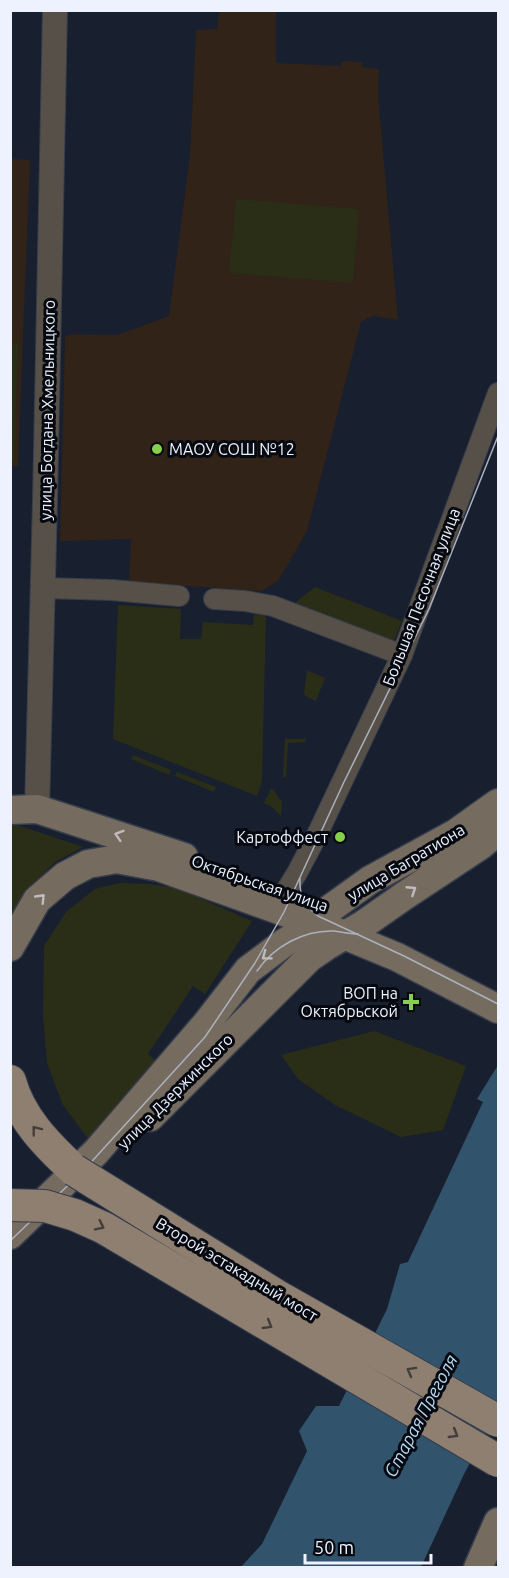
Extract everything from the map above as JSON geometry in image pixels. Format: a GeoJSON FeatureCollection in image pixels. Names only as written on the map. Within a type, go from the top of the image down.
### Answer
{"type":"FeatureCollection","features":[{"type":"Feature","properties":{"kind":"main road","name":"улица Багратиона"},"geometry":{"type":"LineString","coordinates":[[307,910],[370,880],[456,833],[498,803]]}},
{"type":"Feature","properties":{"kind":"main road","name":"Октябрьская улица"},"geometry":{"type":"LineString","coordinates":[[24,810],[166,850],[498,990]]}},
{"type":"Feature","properties":{"kind":"main road","name":"улица Багратиона"},"geometry":{"type":"LineString","coordinates":[[354,930],[481,845],[498,831]]}},
{"type":"Feature","properties":{"kind":"main road"},"geometry":{"type":"LineString","coordinates":[[10,947],[36,900],[65,876],[88,864],[117,859],[159,867],[307,910]]}},
{"type":"Feature","properties":{"kind":"main road","name":"улица Дзержинского"},"geometry":{"type":"LineString","coordinates":[[10,1235],[96,1152],[248,970],[284,943],[307,910]]}},
{"type":"Feature","properties":{"kind":"main road","name":"Октябрьская улица"},"geometry":{"type":"LineString","coordinates":[[354,930],[397,957],[498,1009]]}},
{"type":"Feature","properties":{"kind":"main road","name":"улица Дзержинского"},"geometry":{"type":"LineString","coordinates":[[10,1252],[93,1174],[309,958],[354,930]]}},
{"type":"Feature","properties":{"kind":"main road","name":"Второй эстакадный мост"},"geometry":{"type":"LineString","coordinates":[[10,1081],[29,1122],[50,1148],[74,1170],[279,1297],[498,1421]]}},
{"type":"Feature","properties":{"kind":"main road","name":"Второй эстакадный мост"},"geometry":{"type":"LineString","coordinates":[[10,1205],[45,1206],[75,1215],[104,1228],[498,1461]]}},
{"type":"Feature","properties":{"kind":"main road"},"geometry":{"type":"LineString","coordinates":[[478,1568],[498,1522]]}},
{"type":"Feature","properties":{"kind":"street","name":"улица Богдана Хмельницкого"},"geometry":{"type":"LineString","coordinates":[[24,810],[43,588],[55,10]]}},
{"type":"Feature","properties":{"kind":"street","name":"Большая Песочная улица"},"geometry":{"type":"LineString","coordinates":[[307,910],[297,873],[402,655],[498,393]]}},
{"type":"Feature","properties":{"kind":"street"},"geometry":{"type":"LineString","coordinates":[[43,588],[112,590],[179,596]]}},
{"type":"Feature","properties":{"kind":"street"},"geometry":{"type":"LineString","coordinates":[[214,599],[273,606],[402,655]]}},
{"type":"Feature","properties":{"kind":"shaded area"},"geometry":{"type":"Polygon","coordinates":[[[219,11],[276,11],[276,63],[341,66],[342,61],[362,62],[362,67],[379,69],[378,95],[398,320],[372,316],[361,322],[307,531],[278,581],[261,591],[129,582],[131,539],[60,541],[65,337],[71,334],[117,335],[169,316],[190,155],[196,30],[217,29],[219,11]]]}},
{"type":"Feature","properties":{"kind":"shaded area"},"geometry":{"type":"Polygon","coordinates":[[[11,159],[30,160],[18,466],[11,466],[11,159]]]}},
{"type":"Feature","properties":{"kind":"green space"},"geometry":{"type":"Polygon","coordinates":[[[236,199],[359,209],[353,283],[229,273],[236,199]]]}},
{"type":"Feature","properties":{"kind":"green space"},"geometry":{"type":"Polygon","coordinates":[[[11,344],[18,344],[14,461],[10,461],[11,344]]]}},
{"type":"Feature","properties":{"kind":"green space"},"geometry":{"type":"Polygon","coordinates":[[[315,587],[402,621],[392,645],[290,607],[315,587]]]}},
{"type":"Feature","properties":{"kind":"green space"},"geometry":{"type":"Polygon","coordinates":[[[118,605],[181,609],[180,639],[201,639],[203,622],[253,625],[254,614],[266,615],[262,781],[257,796],[113,739],[118,605]]]}},
{"type":"Feature","properties":{"kind":"green space"},"geometry":{"type":"Polygon","coordinates":[[[307,670],[325,678],[316,701],[304,695],[307,670]]]}},
{"type":"Feature","properties":{"kind":"green space"},"geometry":{"type":"Polygon","coordinates":[[[285,739],[306,739],[305,742],[288,743],[286,777],[283,777],[285,739]]]}},
{"type":"Feature","properties":{"kind":"green space"},"geometry":{"type":"Polygon","coordinates":[[[133,755],[171,770],[169,775],[131,759],[133,755]]]}},
{"type":"Feature","properties":{"kind":"green space"},"geometry":{"type":"Polygon","coordinates":[[[177,772],[216,787],[214,792],[175,776],[177,772]]]}},
{"type":"Feature","properties":{"kind":"green space"},"geometry":{"type":"Polygon","coordinates":[[[271,789],[282,801],[281,816],[264,803],[271,789]]]}},
{"type":"Feature","properties":{"kind":"green space"},"geometry":{"type":"Polygon","coordinates":[[[11,823],[83,847],[55,862],[28,889],[11,919],[11,823]]]}},
{"type":"Feature","properties":{"kind":"green space"},"geometry":{"type":"Polygon","coordinates":[[[120,883],[176,888],[252,921],[205,994],[193,986],[148,1054],[156,1061],[89,1140],[63,1105],[47,1063],[43,1015],[44,946],[66,912],[95,889],[120,883]]]}},
{"type":"Feature","properties":{"kind":"green space"},"geometry":{"type":"Polygon","coordinates":[[[374,1031],[466,1066],[443,1130],[401,1137],[335,1105],[298,1079],[281,1055],[374,1031]]]}},
{"type":"Feature","properties":{"kind":"water","name":"Старая Преголя"},"geometry":{"type":"Polygon","coordinates":[[[498,1065],[498,1412],[464,1474],[421,1567],[240,1568],[262,1544],[307,1451],[299,1431],[316,1406],[339,1406],[387,1309],[400,1264],[408,1262],[483,1102],[477,1099],[498,1065]]]}},
{"type":"Feature","properties":{"kind":"tram line"},"geometry":{"type":"LineString","coordinates":[[10,1241],[84,1170],[205,1037],[255,963],[284,912],[344,782],[429,609],[498,436]]}},
{"type":"Feature","properties":{"kind":"tram line"},"geometry":{"type":"LineString","coordinates":[[300,879],[304,900],[318,916],[404,956],[498,1004]]}},
{"type":"Feature","properties":{"kind":"tram line"},"geometry":{"type":"LineString","coordinates":[[257,971],[281,947],[301,937],[323,931],[358,934]]}},
{"type":"Feature","properties":{"kind":"place","name":"МАОУ СОШ №12"},"geometry":{"type":"Point","coordinates":[157,449]}},
{"type":"Feature","properties":{"kind":"place","name":"Картоффест"},"geometry":{"type":"Point","coordinates":[340,837]}},
{"type":"Feature","properties":{"kind":"place","name":"ВОП на Октябрьской"},"geometry":{"type":"Point","coordinates":[411,1002]}}]}
